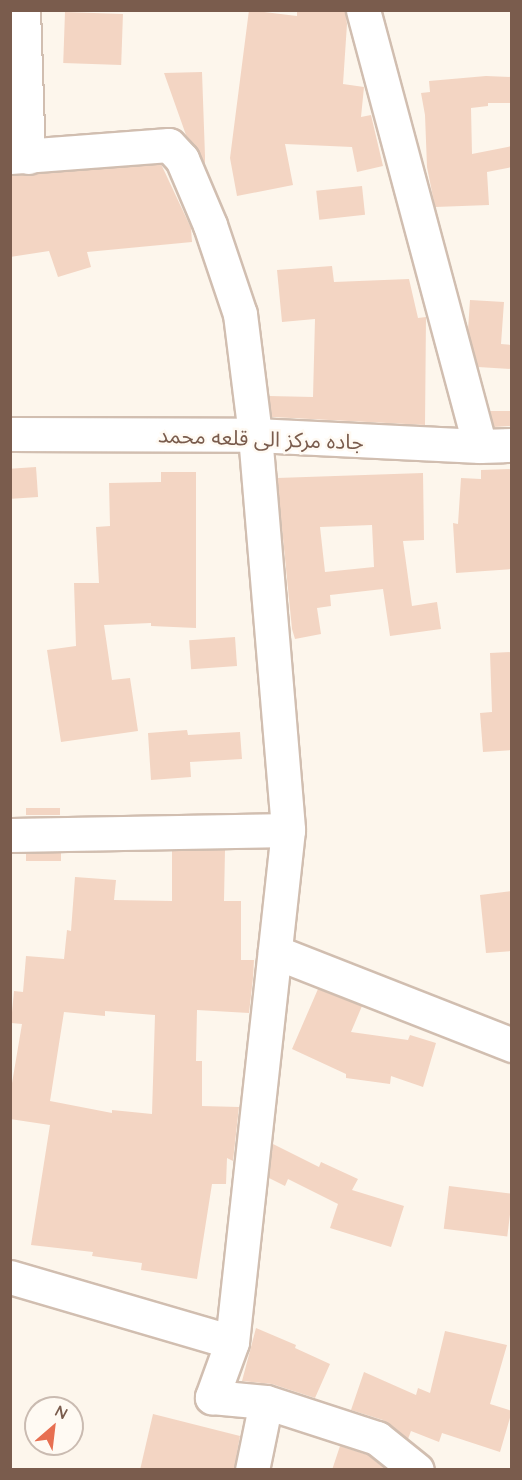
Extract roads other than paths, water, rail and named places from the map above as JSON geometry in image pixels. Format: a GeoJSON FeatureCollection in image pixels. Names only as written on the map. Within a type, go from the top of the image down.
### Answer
{"type":"FeatureCollection","features":[{"type":"Feature","properties":{"kind":"street"},"geometry":{"type":"LineString","coordinates":[[23,10],[19,157],[169,145],[182,159],[210,225],[240,314],[255,435],[288,830],[232,1342],[212,1397],[266,1402],[377,1438],[417,1470]]}},
{"type":"Feature","properties":{"kind":"street"},"geometry":{"type":"LineString","coordinates":[[363,10],[496,446]]}},
{"type":"Feature","properties":{"kind":"street","name":"جاده مرکز الی قلعه محمد"},"geometry":{"type":"LineString","coordinates":[[10,434],[255,435],[496,446]]}},
{"type":"Feature","properties":{"kind":"street"},"geometry":{"type":"LineString","coordinates":[[10,836],[288,830]]}},
{"type":"Feature","properties":{"kind":"street"},"geometry":{"type":"LineString","coordinates":[[275,952],[512,1045]]}},
{"type":"Feature","properties":{"kind":"street"},"geometry":{"type":"LineString","coordinates":[[10,1277],[232,1342]]}},
{"type":"Feature","properties":{"kind":"street"},"geometry":{"type":"LineString","coordinates":[[252,1470],[266,1402]]}}]}
